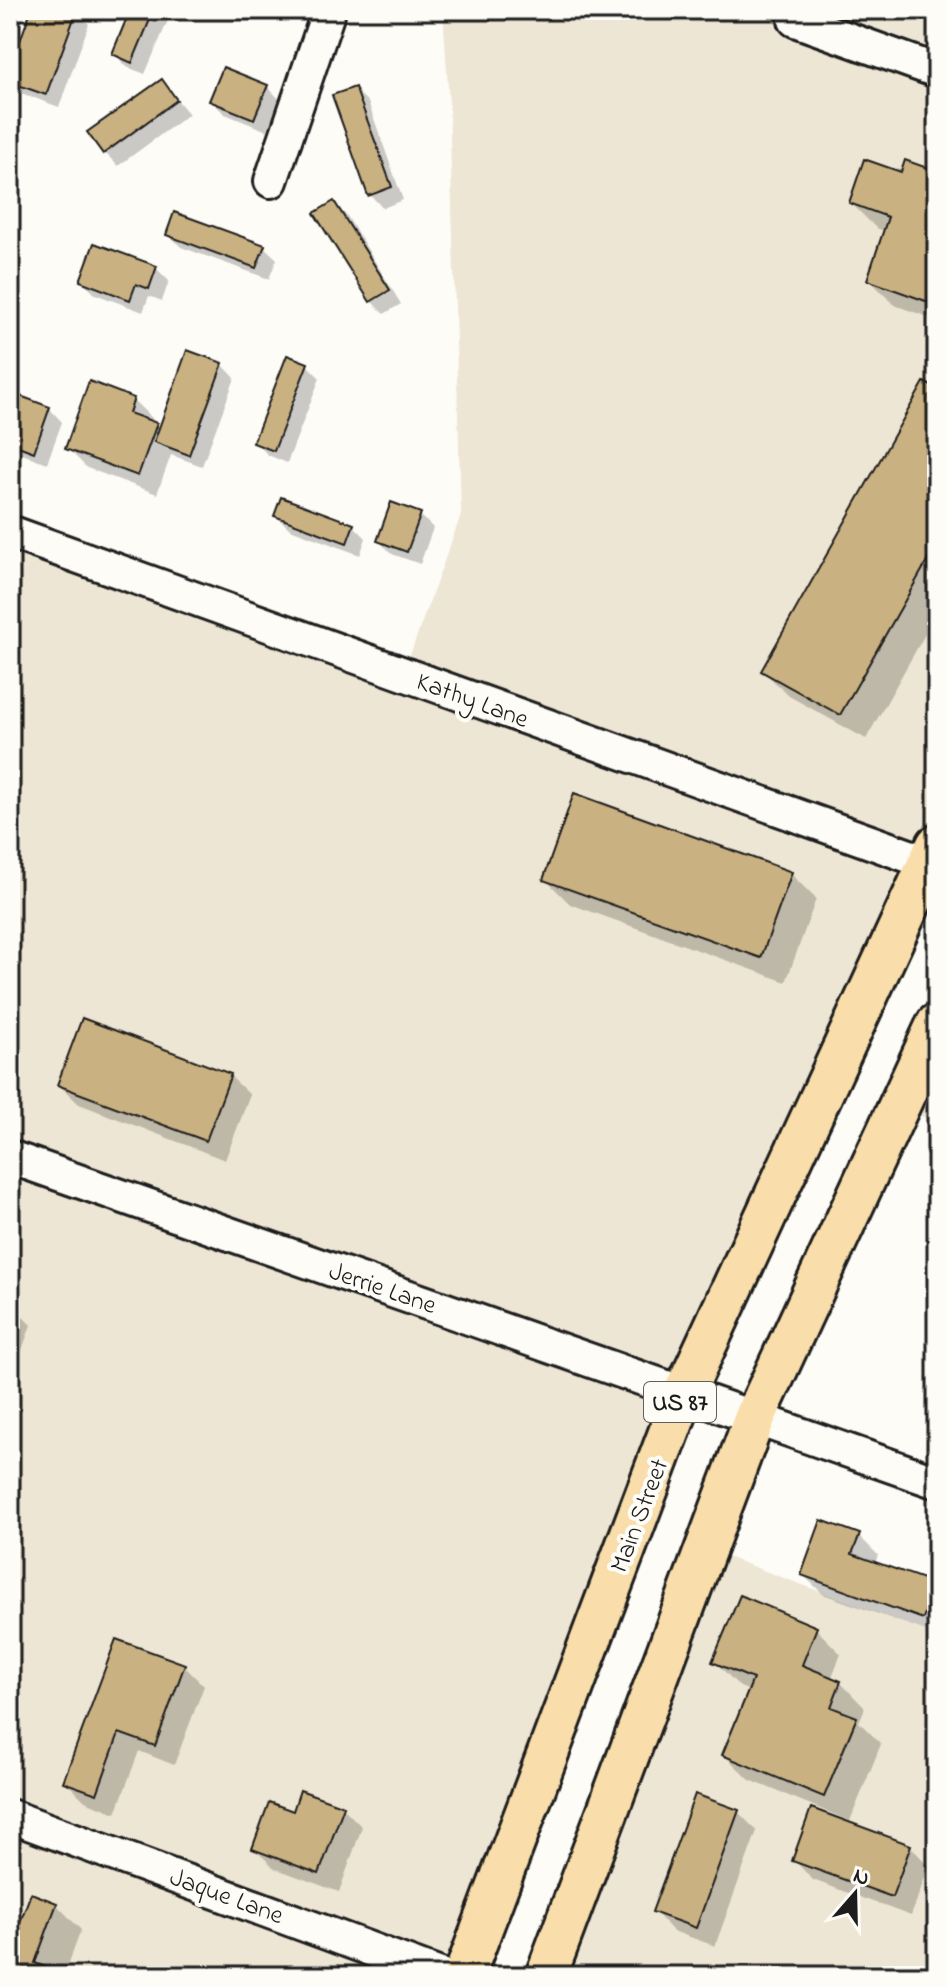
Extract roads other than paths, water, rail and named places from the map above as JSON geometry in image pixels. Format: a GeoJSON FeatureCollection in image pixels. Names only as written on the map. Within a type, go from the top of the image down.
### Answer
{"type":"FeatureCollection","features":[{"type":"Feature","properties":{"kind":"main road","name":"Main Street"},"geometry":{"type":"LineString","coordinates":[[464,1976],[684,1393],[934,858]]}},
{"type":"Feature","properties":{"kind":"main road","name":"US 87"},"geometry":{"type":"LineString","coordinates":[[546,1976],[755,1417],[937,1024]]}},
{"type":"Feature","properties":{"kind":"street"},"geometry":{"type":"LineString","coordinates":[[271,181],[329,10]]}},
{"type":"Feature","properties":{"kind":"street"},"geometry":{"type":"LineString","coordinates":[[795,20],[937,71]]}},
{"type":"Feature","properties":{"kind":"street","name":"Kathy Lane"},"geometry":{"type":"LineString","coordinates":[[10,532],[934,858]]}},
{"type":"Feature","properties":{"kind":"street","name":"Jerrie Lane"},"geometry":{"type":"LineString","coordinates":[[10,1157],[937,1482]]}},
{"type":"Feature","properties":{"kind":"street","name":"Jaque Lane"},"geometry":{"type":"LineString","coordinates":[[10,1816],[373,1963],[443,1976]]}}]}
